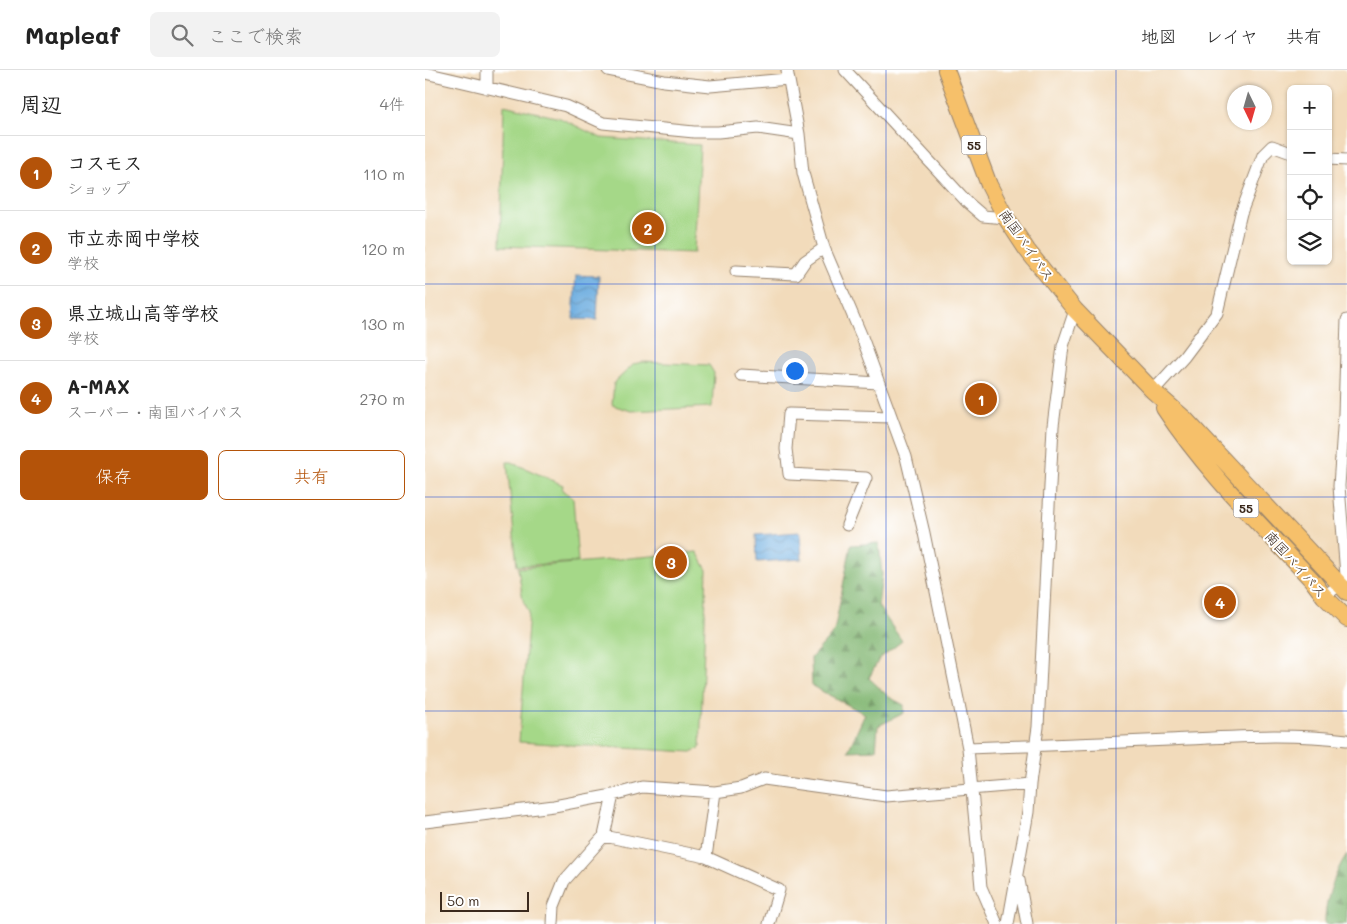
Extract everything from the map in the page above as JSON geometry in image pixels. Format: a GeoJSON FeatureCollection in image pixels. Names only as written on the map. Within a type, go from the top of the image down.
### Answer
{"type":"FeatureCollection","features":[{"type":"Feature","properties":{"kind":"highway","name":"南国バイパス"},"geometry":{"type":"LineString","coordinates":[[946,70],[989,185],[1006,218],[1027,250],[1075,310],[1153,391],[1192,426],[1344,588]]}},
{"type":"Feature","properties":{"kind":"highway","name":"南国バイパス"},"geometry":{"type":"LineString","coordinates":[[1153,391],[1176,425],[1217,475],[1312,580],[1324,596],[1347,619]]}},
{"type":"Feature","properties":{"kind":"street"},"geometry":{"type":"LineString","coordinates":[[487,70],[487,88]]}},
{"type":"Feature","properties":{"kind":"street"},"geometry":{"type":"LineString","coordinates":[[608,70],[663,81],[710,86],[787,75],[793,94],[803,173],[824,248],[862,337],[906,457],[924,533],[968,748],[981,887],[997,924]]}},
{"type":"Feature","properties":{"kind":"street"},"geometry":{"type":"LineString","coordinates":[[845,70],[968,203],[983,216],[1006,218]]}},
{"type":"Feature","properties":{"kind":"street"},"geometry":{"type":"LineString","coordinates":[[425,73],[566,106],[603,123],[694,132],[758,128],[799,134]]}},
{"type":"Feature","properties":{"kind":"street"},"geometry":{"type":"LineString","coordinates":[[1153,391],[1184,357],[1217,314],[1241,213],[1263,155],[1272,146],[1287,152]]}},
{"type":"Feature","properties":{"kind":"street"},"geometry":{"type":"LineString","coordinates":[[1332,159],[1347,160]]}},
{"type":"Feature","properties":{"kind":"street"},"geometry":{"type":"LineString","coordinates":[[736,271],[796,274],[805,261],[824,248]]}},
{"type":"Feature","properties":{"kind":"street"},"geometry":{"type":"LineString","coordinates":[[1008,924],[1028,812],[1036,746],[1043,645],[1053,426],[1063,346],[1075,310]]}},
{"type":"Feature","properties":{"kind":"street"},"geometry":{"type":"LineString","coordinates":[[1324,596],[1344,588],[1346,576],[1339,486],[1344,414],[1347,320]]}},
{"type":"Feature","properties":{"kind":"street"},"geometry":{"type":"LineString","coordinates":[[741,375],[879,383]]}},
{"type":"Feature","properties":{"kind":"street"},"geometry":{"type":"LineString","coordinates":[[847,525],[866,478],[789,474],[786,449],[789,414],[891,417]]}},
{"type":"Feature","properties":{"kind":"street"},"geometry":{"type":"LineString","coordinates":[[968,748],[1226,737],[1324,737],[1347,740]]}},
{"type":"Feature","properties":{"kind":"street"},"geometry":{"type":"LineString","coordinates":[[425,822],[554,806],[613,795],[642,787],[715,792],[741,788],[763,779],[886,796],[1030,784]]}},
{"type":"Feature","properties":{"kind":"street"},"geometry":{"type":"LineString","coordinates":[[705,856],[715,792]]}},
{"type":"Feature","properties":{"kind":"street"},"geometry":{"type":"LineString","coordinates":[[553,924],[554,906],[564,881],[604,836],[613,795]]}},
{"type":"Feature","properties":{"kind":"street"},"geometry":{"type":"LineString","coordinates":[[604,836],[705,856],[779,890],[769,924]]}},
{"type":"Feature","properties":{"kind":"street"},"geometry":{"type":"LineString","coordinates":[[1018,871],[1029,924]]}},
{"type":"Feature","properties":{"kind":"green space"},"geometry":{"type":"Polygon","coordinates":[[[504,105],[560,118],[601,138],[700,145],[694,253],[500,246],[504,105]]]}},
{"type":"Feature","properties":{"kind":"green space"},"geometry":{"type":"Polygon","coordinates":[[[642,362],[709,365],[714,373],[712,407],[631,411],[612,405],[614,383],[634,364],[642,362]]]}},
{"type":"Feature","properties":{"kind":"green space"},"geometry":{"type":"Polygon","coordinates":[[[507,462],[511,462],[563,485],[562,490],[573,498],[578,562],[517,566],[507,462]]]}},
{"type":"Feature","properties":{"kind":"green space"},"geometry":{"type":"Polygon","coordinates":[[[879,543],[882,575],[878,606],[902,641],[879,659],[869,678],[889,697],[904,705],[904,713],[878,726],[876,750],[848,751],[865,714],[812,686],[811,658],[834,632],[851,545],[879,543]]]}},
{"type":"Feature","properties":{"kind":"green space"},"geometry":{"type":"Polygon","coordinates":[[[697,552],[707,570],[700,748],[691,752],[519,742],[529,612],[523,600],[518,568],[697,552]]]}},
{"type":"Feature","properties":{"kind":"green space"},"geometry":{"type":"Polygon","coordinates":[[[1347,854],[1347,924],[1325,924],[1326,907],[1331,888],[1338,869],[1347,854]]]}},
{"type":"Feature","properties":{"kind":"water"},"geometry":{"type":"Polygon","coordinates":[[[576,275],[599,276],[597,320],[573,319],[576,275]]]}},
{"type":"Feature","properties":{"kind":"water"},"geometry":{"type":"Polygon","coordinates":[[[800,532],[802,559],[757,562],[756,535],[800,532]]]}},
{"type":"Feature","properties":{"kind":"place","name":"市立赤岡中学校"},"geometry":{"type":"Point","coordinates":[648,228]}},
{"type":"Feature","properties":{"kind":"place","name":"コスモス"},"geometry":{"type":"Point","coordinates":[981,399]}},
{"type":"Feature","properties":{"kind":"place","name":"県立城山高等学校"},"geometry":{"type":"Point","coordinates":[671,562]}},
{"type":"Feature","properties":{"kind":"place","name":"A-MAX"},"geometry":{"type":"Point","coordinates":[1220,602]}}]}
